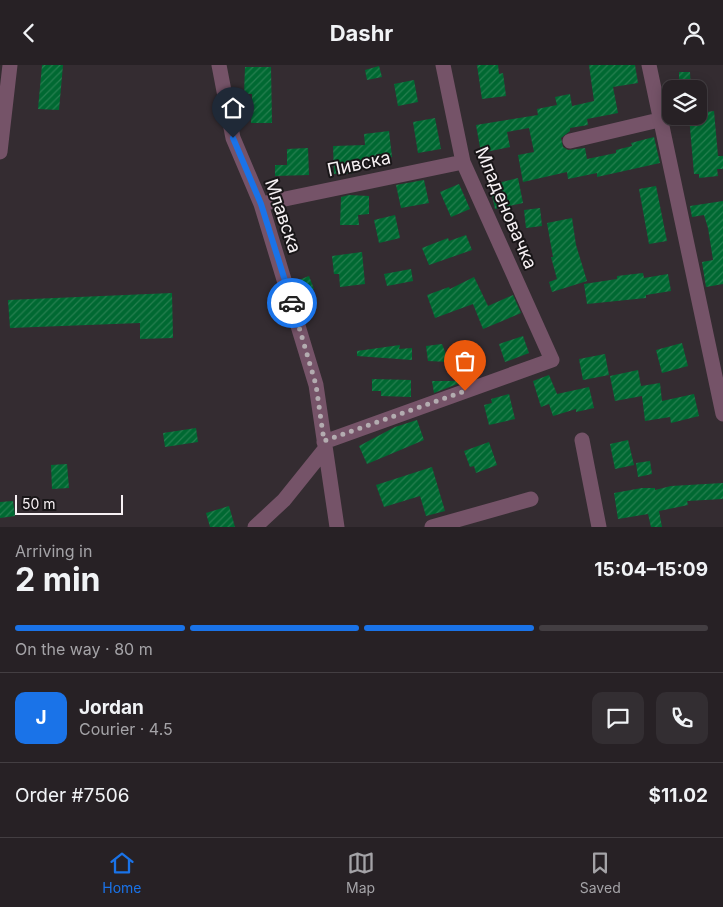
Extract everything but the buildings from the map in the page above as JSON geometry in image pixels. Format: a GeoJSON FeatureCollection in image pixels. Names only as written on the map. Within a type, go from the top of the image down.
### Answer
{"type":"FeatureCollection","features":[{"type":"Feature","properties":{"kind":"street"},"geometry":{"type":"LineString","coordinates":[[0,152],[10,65]]}},
{"type":"Feature","properties":{"kind":"street","name":"Млавска"},"geometry":{"type":"LineString","coordinates":[[219,65],[233,138],[261,204],[316,385],[337,527]]}},
{"type":"Feature","properties":{"kind":"street","name":"Младеновачка"},"geometry":{"type":"LineString","coordinates":[[324,445],[552,360],[463,162],[443,65]]}},
{"type":"Feature","properties":{"kind":"street"},"geometry":{"type":"LineString","coordinates":[[649,65],[723,414]]}},
{"type":"Feature","properties":{"kind":"street"},"geometry":{"type":"LineString","coordinates":[[570,141],[659,119]]}},
{"type":"Feature","properties":{"kind":"street","name":"Пивска"},"geometry":{"type":"LineString","coordinates":[[261,204],[463,162]]}},
{"type":"Feature","properties":{"kind":"street"},"geometry":{"type":"LineString","coordinates":[[582,440],[600,527]]}},
{"type":"Feature","properties":{"kind":"street"},"geometry":{"type":"LineString","coordinates":[[255,527],[284,500],[324,445]]}},
{"type":"Feature","properties":{"kind":"street"},"geometry":{"type":"LineString","coordinates":[[432,527],[530,499]]}},
{"type":"Feature","properties":{"kind":"way so far"},"geometry":{"type":"LineString","coordinates":[[292,303],[316,385],[324,441],[465,391]]}},
{"type":"Feature","properties":{"kind":"route"},"geometry":{"type":"LineString","coordinates":[[233,138],[261,204],[292,303]]}}]}
